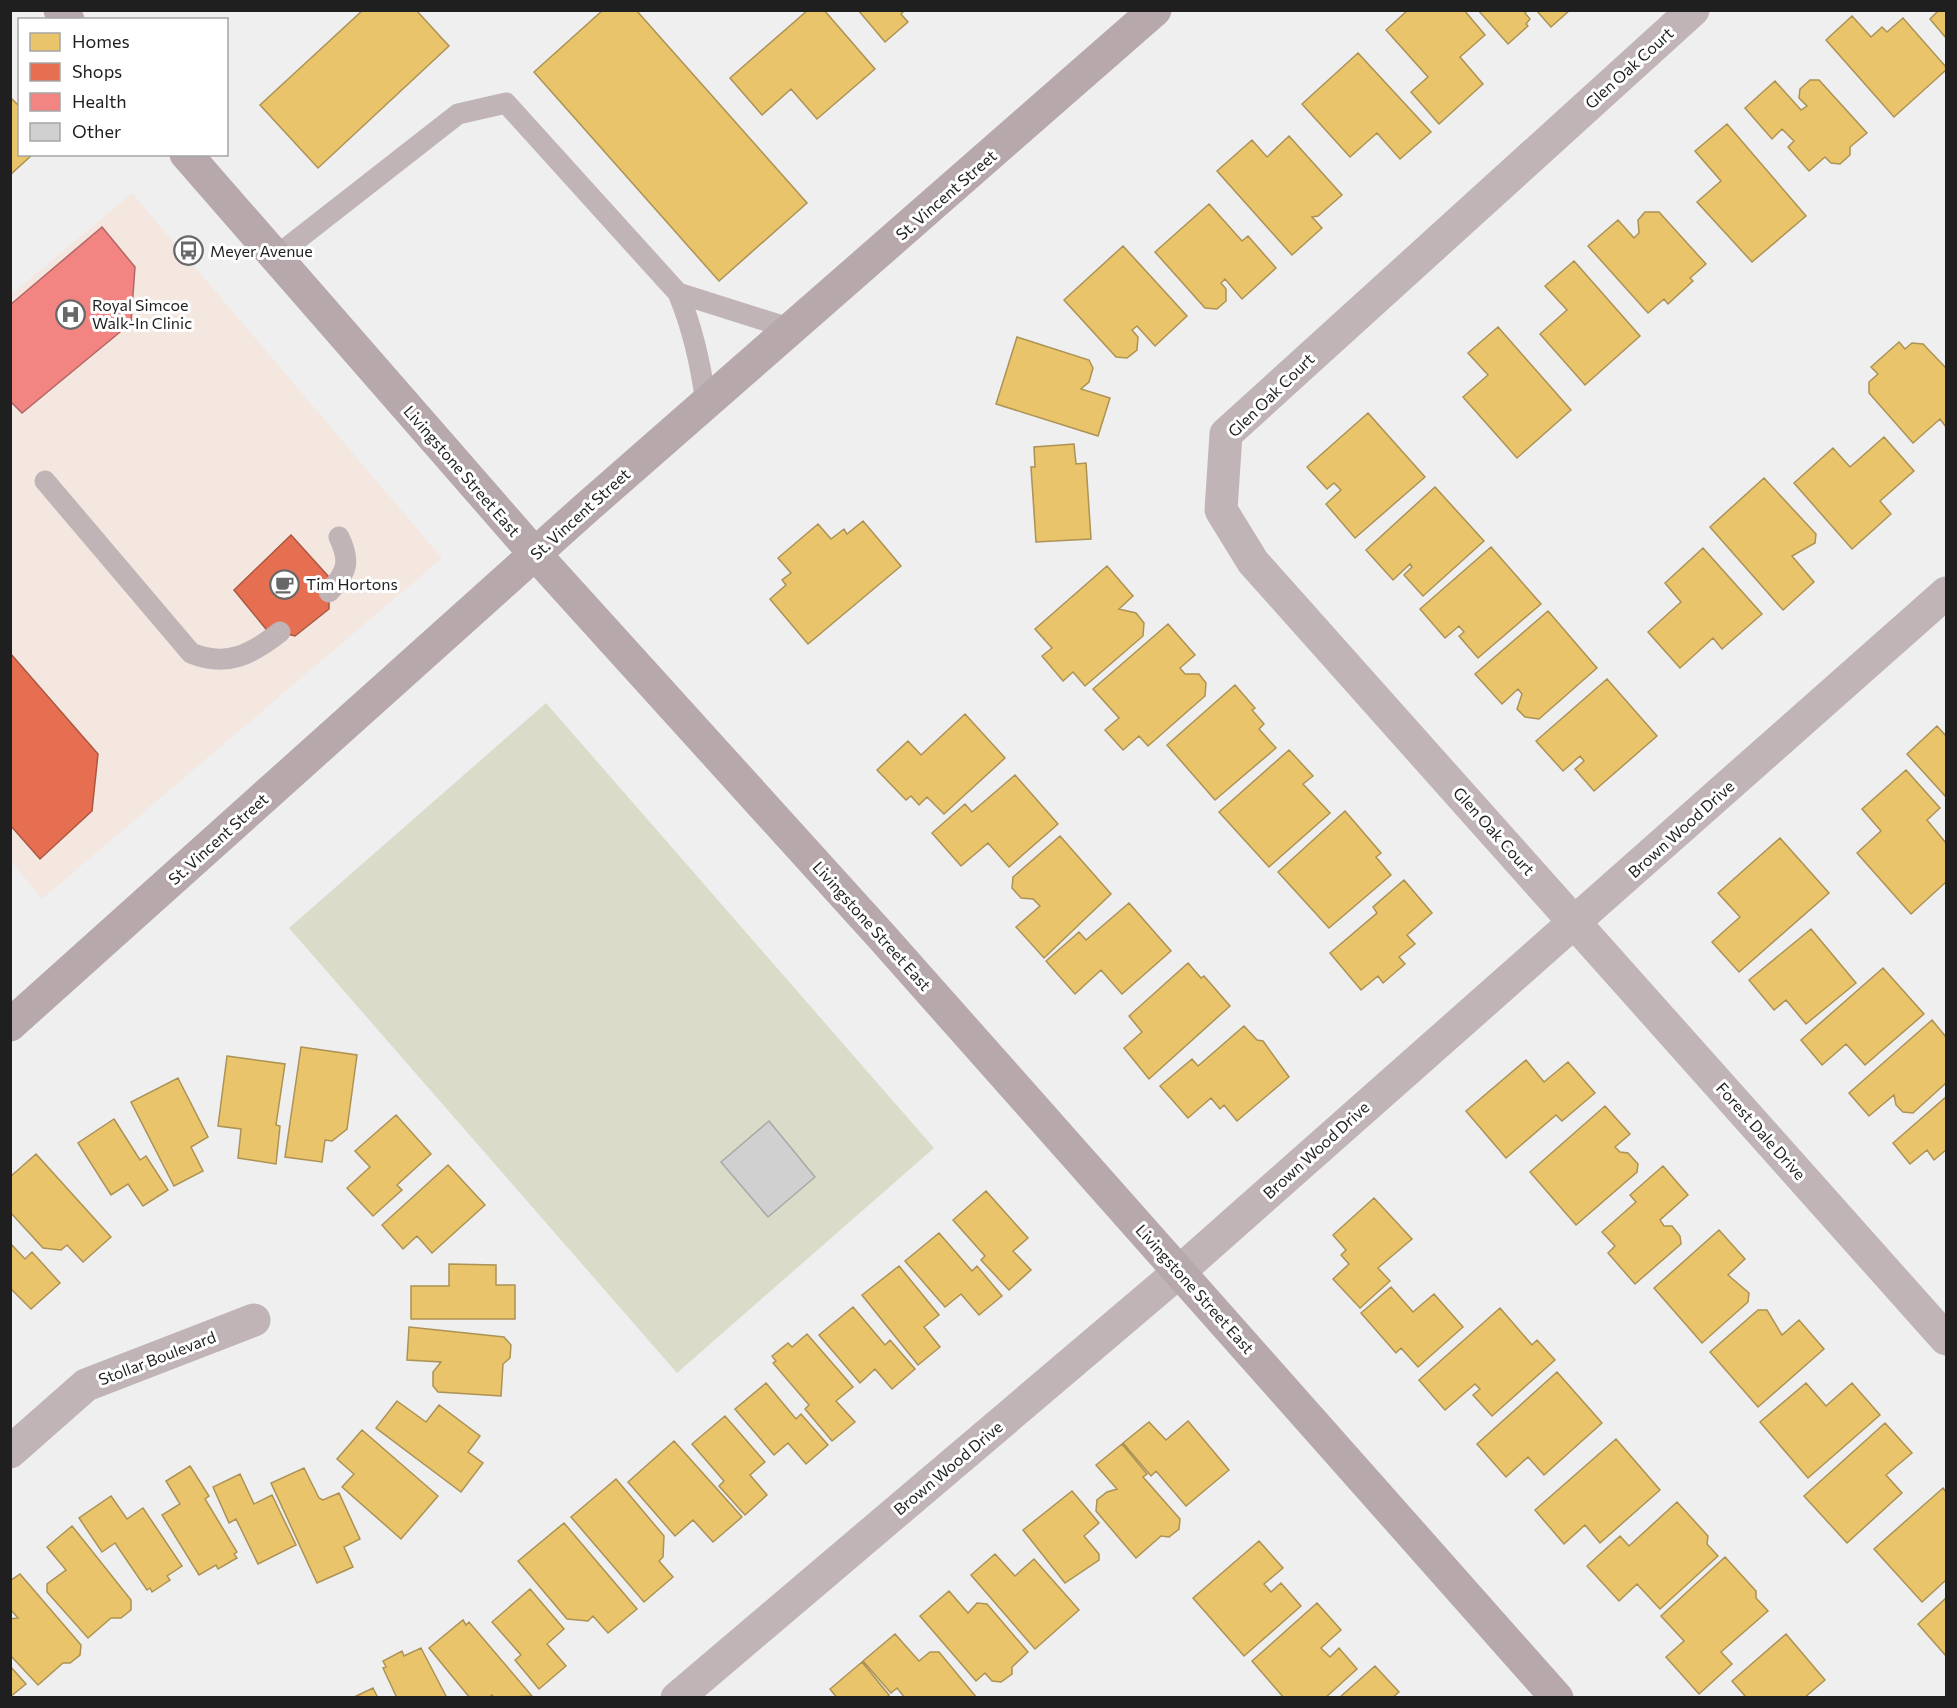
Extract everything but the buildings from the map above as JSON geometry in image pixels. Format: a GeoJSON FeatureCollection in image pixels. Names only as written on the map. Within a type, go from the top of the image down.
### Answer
{"type":"FeatureCollection","features":[{"type":"Feature","properties":{"kind":"street","name":"St. Vincent Street"},"geometry":{"type":"LineString","coordinates":[[10,1025],[535,554],[1155,10]]}},
{"type":"Feature","properties":{"kind":"street","name":"Glen Oak Court"},"geometry":{"type":"LineString","coordinates":[[1576,922],[1253,562],[1221,510],[1226,434],[1694,10]]}},
{"type":"Feature","properties":{"kind":"street","name":"Livingstone Street East"},"geometry":{"type":"LineString","coordinates":[[188,156],[535,554],[850,901],[1557,1698]]}},
{"type":"Feature","properties":{"kind":"street","name":"Brown Wood Drive"},"geometry":{"type":"LineString","coordinates":[[677,1698],[1180,1271],[1947,592]]}},
{"type":"Feature","properties":{"kind":"street","name":"Forest Dale Drive"},"geometry":{"type":"LineString","coordinates":[[1576,922],[1947,1339]]}},
{"type":"Feature","properties":{"kind":"street","name":"Stollar Boulevard"},"geometry":{"type":"LineString","coordinates":[[10,1452],[87,1385],[254,1320]]}},
{"type":"Feature","properties":{"kind":"lane"},"geometry":{"type":"LineString","coordinates":[[275,257],[458,114],[506,103],[678,293],[690,322],[701,366],[706,404]]}},
{"type":"Feature","properties":{"kind":"lane"},"geometry":{"type":"LineString","coordinates":[[678,293],[792,328]]}},
{"type":"Feature","properties":{"kind":"lane"},"geometry":{"type":"LineString","coordinates":[[45,481],[191,653],[207,659],[238,657],[255,652],[280,632]]}},
{"type":"Feature","properties":{"kind":"lane"},"geometry":{"type":"LineString","coordinates":[[329,592],[343,576],[348,554],[339,537]]}},
{"type":"Feature","properties":{"kind":"shaded area"},"geometry":{"type":"Polygon","coordinates":[[[132,193],[442,558],[42,899],[11,861],[10,296],[132,193]]]}},
{"type":"Feature","properties":{"kind":"green space"},"geometry":{"type":"Polygon","coordinates":[[[546,703],[934,1148],[677,1373],[289,928],[546,703]]]}},
{"type":"Feature","properties":{"kind":"place","name":"Meyer Avenue"},"geometry":{"type":"Point","coordinates":[189,251]}},
{"type":"Feature","properties":{"kind":"place","name":"Royal Simcoe Walk-In Clinic"},"geometry":{"type":"Point","coordinates":[71,314]}},
{"type":"Feature","properties":{"kind":"place","name":"Tim Hortons"},"geometry":{"type":"Point","coordinates":[285,584]}}]}
